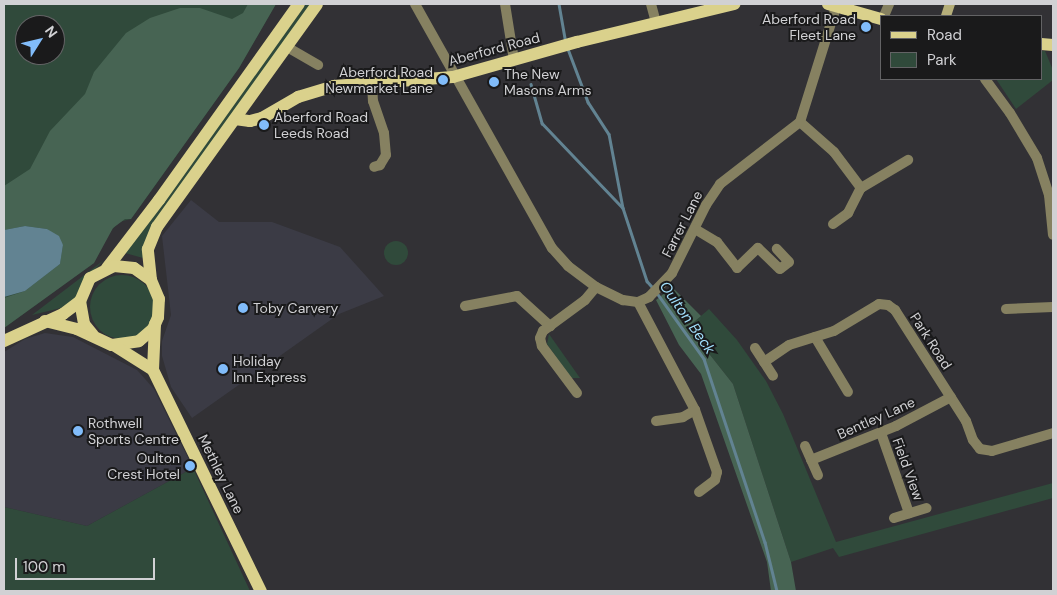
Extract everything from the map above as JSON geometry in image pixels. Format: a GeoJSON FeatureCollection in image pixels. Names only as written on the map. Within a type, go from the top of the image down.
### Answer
{"type":"FeatureCollection","features":[{"type":"Feature","properties":{"kind":"main road"},"geometry":{"type":"LineString","coordinates":[[93,336],[84,324],[80,302],[90,278],[107,268],[154,208],[299,4]]}},
{"type":"Feature","properties":{"kind":"main road"},"geometry":{"type":"LineString","coordinates":[[112,345],[139,341],[155,324],[160,299],[151,280],[148,249],[157,227],[318,4]]}},
{"type":"Feature","properties":{"kind":"main road","name":"Aberford Road"},"geometry":{"type":"LineString","coordinates":[[235,119],[250,121],[262,118],[298,97],[334,86],[453,77],[577,42],[734,4]]}},
{"type":"Feature","properties":{"kind":"main road"},"geometry":{"type":"LineString","coordinates":[[832,5],[880,19]]}},
{"type":"Feature","properties":{"kind":"main road"},"geometry":{"type":"LineString","coordinates":[[107,268],[134,268],[151,280]]}},
{"type":"Feature","properties":{"kind":"main road"},"geometry":{"type":"LineString","coordinates":[[4,341],[80,302]]}},
{"type":"Feature","properties":{"kind":"main road"},"geometry":{"type":"LineString","coordinates":[[45,321],[93,336],[112,345],[153,370]]}},
{"type":"Feature","properties":{"kind":"main road","name":"Methley Lane"},"geometry":{"type":"LineString","coordinates":[[155,324],[153,370],[261,591]]}},
{"type":"Feature","properties":{"kind":"street"},"geometry":{"type":"LineString","coordinates":[[415,4],[453,77],[484,125],[552,248],[568,266],[596,287],[623,300],[638,302],[694,410],[717,472],[715,480],[699,492]]}},
{"type":"Feature","properties":{"kind":"street"},"geometry":{"type":"LineString","coordinates":[[505,4],[514,60]]}},
{"type":"Feature","properties":{"kind":"street"},"geometry":{"type":"LineString","coordinates":[[651,4],[656,23]]}},
{"type":"Feature","properties":{"kind":"street"},"geometry":{"type":"LineString","coordinates":[[832,5],[800,122],[834,152],[861,188]]}},
{"type":"Feature","properties":{"kind":"street"},"geometry":{"type":"LineString","coordinates":[[287,47],[318,65]]}},
{"type":"Feature","properties":{"kind":"street"},"geometry":{"type":"LineString","coordinates":[[987,80],[1036,158],[1045,178],[1053,216],[1053,234]]}},
{"type":"Feature","properties":{"kind":"street"},"geometry":{"type":"LineString","coordinates":[[372,83],[373,101],[384,133],[386,155],[380,165],[374,167]]}},
{"type":"Feature","properties":{"kind":"street","name":"Farrer Lane"},"geometry":{"type":"LineString","coordinates":[[638,302],[649,297],[672,273],[710,197],[726,178],[800,122]]}},
{"type":"Feature","properties":{"kind":"street"},"geometry":{"type":"LineString","coordinates":[[834,224],[848,213],[861,188],[908,160]]}},
{"type":"Feature","properties":{"kind":"street"},"geometry":{"type":"LineString","coordinates":[[695,229],[717,242],[737,268],[758,248],[780,269],[788,262],[777,249]]}},
{"type":"Feature","properties":{"kind":"street"},"geometry":{"type":"LineString","coordinates":[[576,393],[542,346],[541,335],[585,300],[596,287]]}},
{"type":"Feature","properties":{"kind":"street"},"geometry":{"type":"LineString","coordinates":[[465,306],[517,296],[550,326]]}},
{"type":"Feature","properties":{"kind":"street","name":"Park Road"},"geometry":{"type":"LineString","coordinates":[[764,362],[789,345],[843,326],[875,306],[888,304],[895,310],[951,397],[969,426],[976,445],[986,451],[1053,434]]}},
{"type":"Feature","properties":{"kind":"street"},"geometry":{"type":"LineString","coordinates":[[1006,309],[1053,308]]}},
{"type":"Feature","properties":{"kind":"street"},"geometry":{"type":"LineString","coordinates":[[816,337],[848,392]]}},
{"type":"Feature","properties":{"kind":"street"},"geometry":{"type":"LineString","coordinates":[[755,348],[773,376]]}},
{"type":"Feature","properties":{"kind":"street","name":"Bentley Lane"},"geometry":{"type":"LineString","coordinates":[[811,460],[881,433],[951,397]]}},
{"type":"Feature","properties":{"kind":"street"},"geometry":{"type":"LineString","coordinates":[[656,421],[683,417],[694,410]]}},
{"type":"Feature","properties":{"kind":"street","name":"Field View"},"geometry":{"type":"LineString","coordinates":[[881,433],[909,513]]}},
{"type":"Feature","properties":{"kind":"street"},"geometry":{"type":"LineString","coordinates":[[804,446],[818,475]]}},
{"type":"Feature","properties":{"kind":"street","name":"Field View"},"geometry":{"type":"LineString","coordinates":[[894,518],[926,508]]}},
{"type":"Feature","properties":{"kind":"shaded area"},"geometry":{"type":"Polygon","coordinates":[[[191,200],[219,222],[272,222],[340,247],[384,296],[339,314],[192,418],[171,387],[162,356],[162,341],[171,315],[162,236],[191,200]]]}},
{"type":"Feature","properties":{"kind":"shaded area"},"geometry":{"type":"Polygon","coordinates":[[[45,333],[73,337],[137,370],[154,389],[193,468],[87,526],[4,507],[4,352],[25,339],[45,333]]]}},
{"type":"Feature","properties":{"kind":"green space"},"geometry":{"type":"Polygon","coordinates":[[[4,4],[276,4],[239,68],[131,219],[119,222],[109,233],[94,263],[4,328],[4,4]]]}},
{"type":"Feature","properties":{"kind":"green space"},"geometry":{"type":"Polygon","coordinates":[[[248,4],[276,4],[239,68],[131,219],[125,219],[113,228],[94,263],[4,328],[4,298],[25,291],[60,264],[63,245],[47,229],[25,226],[4,230],[4,186],[30,169],[50,131],[85,94],[94,72],[126,33],[150,18],[180,8],[200,8],[232,19],[243,13],[248,4]]]}},
{"type":"Feature","properties":{"kind":"green space"},"geometry":{"type":"Polygon","coordinates":[[[306,4],[311,4],[150,229],[143,258],[125,253],[306,4]]]}},
{"type":"Feature","properties":{"kind":"green space"},"geometry":{"type":"Polygon","coordinates":[[[1042,51],[1045,51],[1053,70],[1053,80],[1016,109],[997,80],[1042,80],[1042,51]]]}},
{"type":"Feature","properties":{"kind":"green space"},"geometry":{"type":"Polygon","coordinates":[[[396,241],[404,245],[408,253],[404,261],[396,265],[388,261],[384,253],[388,245],[396,241]]]}},
{"type":"Feature","properties":{"kind":"green space"},"geometry":{"type":"Polygon","coordinates":[[[104,260],[92,272],[76,298],[65,307],[32,315],[104,260]]]}},
{"type":"Feature","properties":{"kind":"green space"},"geometry":{"type":"Polygon","coordinates":[[[122,275],[134,278],[145,284],[151,295],[154,307],[151,319],[145,330],[134,336],[122,339],[110,336],[99,330],[93,319],[90,307],[93,295],[99,284],[110,278],[122,275]]]}},
{"type":"Feature","properties":{"kind":"green space"},"geometry":{"type":"Polygon","coordinates":[[[672,287],[701,316],[688,327],[733,384],[791,562],[796,591],[771,591],[767,562],[701,374],[679,345],[656,300],[672,287]]]}},
{"type":"Feature","properties":{"kind":"green space"},"geometry":{"type":"Polygon","coordinates":[[[709,309],[737,340],[766,381],[783,414],[836,542],[1053,483],[1053,498],[839,557],[833,548],[791,562],[733,384],[688,327],[709,309]]]}},
{"type":"Feature","properties":{"kind":"green space"},"geometry":{"type":"Polygon","coordinates":[[[549,334],[580,378],[571,378],[547,344],[549,334]]]}},
{"type":"Feature","properties":{"kind":"green space"},"geometry":{"type":"Polygon","coordinates":[[[193,468],[250,591],[4,591],[4,507],[87,526],[193,468]]]}},
{"type":"Feature","properties":{"kind":"water"},"geometry":{"type":"Polygon","coordinates":[[[25,226],[47,229],[59,236],[63,245],[60,264],[25,291],[4,297],[4,230],[25,226]]]}},
{"type":"Feature","properties":{"kind":"waterway","name":"Oulton Beck"},"geometry":{"type":"LineString","coordinates":[[559,4],[566,42]]}},
{"type":"Feature","properties":{"kind":"waterway","name":"Oulton Beck"},"geometry":{"type":"LineString","coordinates":[[568,49],[588,102],[609,134],[623,208],[647,281],[653,288]]}},
{"type":"Feature","properties":{"kind":"waterway"},"geometry":{"type":"LineString","coordinates":[[531,84],[542,123],[623,208]]}},
{"type":"Feature","properties":{"kind":"waterway","name":"Oulton Beck"},"geometry":{"type":"LineString","coordinates":[[657,293],[704,359],[765,542],[777,591]]}},
{"type":"Feature","properties":{"kind":"place","name":"Aberford Road Fleet Lane"},"geometry":{"type":"Point","coordinates":[866,27]}},
{"type":"Feature","properties":{"kind":"place","name":"Aberford Road Newmarket Lane"},"geometry":{"type":"Point","coordinates":[443,80]}},
{"type":"Feature","properties":{"kind":"place","name":"The New Masons Arms"},"geometry":{"type":"Point","coordinates":[494,82]}},
{"type":"Feature","properties":{"kind":"place","name":"Aberford Road Leeds Road"},"geometry":{"type":"Point","coordinates":[264,125]}},
{"type":"Feature","properties":{"kind":"place","name":"Toby Carvery"},"geometry":{"type":"Point","coordinates":[243,308]}},
{"type":"Feature","properties":{"kind":"place","name":"Holiday Inn Express"},"geometry":{"type":"Point","coordinates":[223,369]}},
{"type":"Feature","properties":{"kind":"place","name":"Rothwell Sports Centre"},"geometry":{"type":"Point","coordinates":[78,431]}},
{"type":"Feature","properties":{"kind":"place","name":"Oulton Crest Hotel"},"geometry":{"type":"Point","coordinates":[190,466]}}]}
